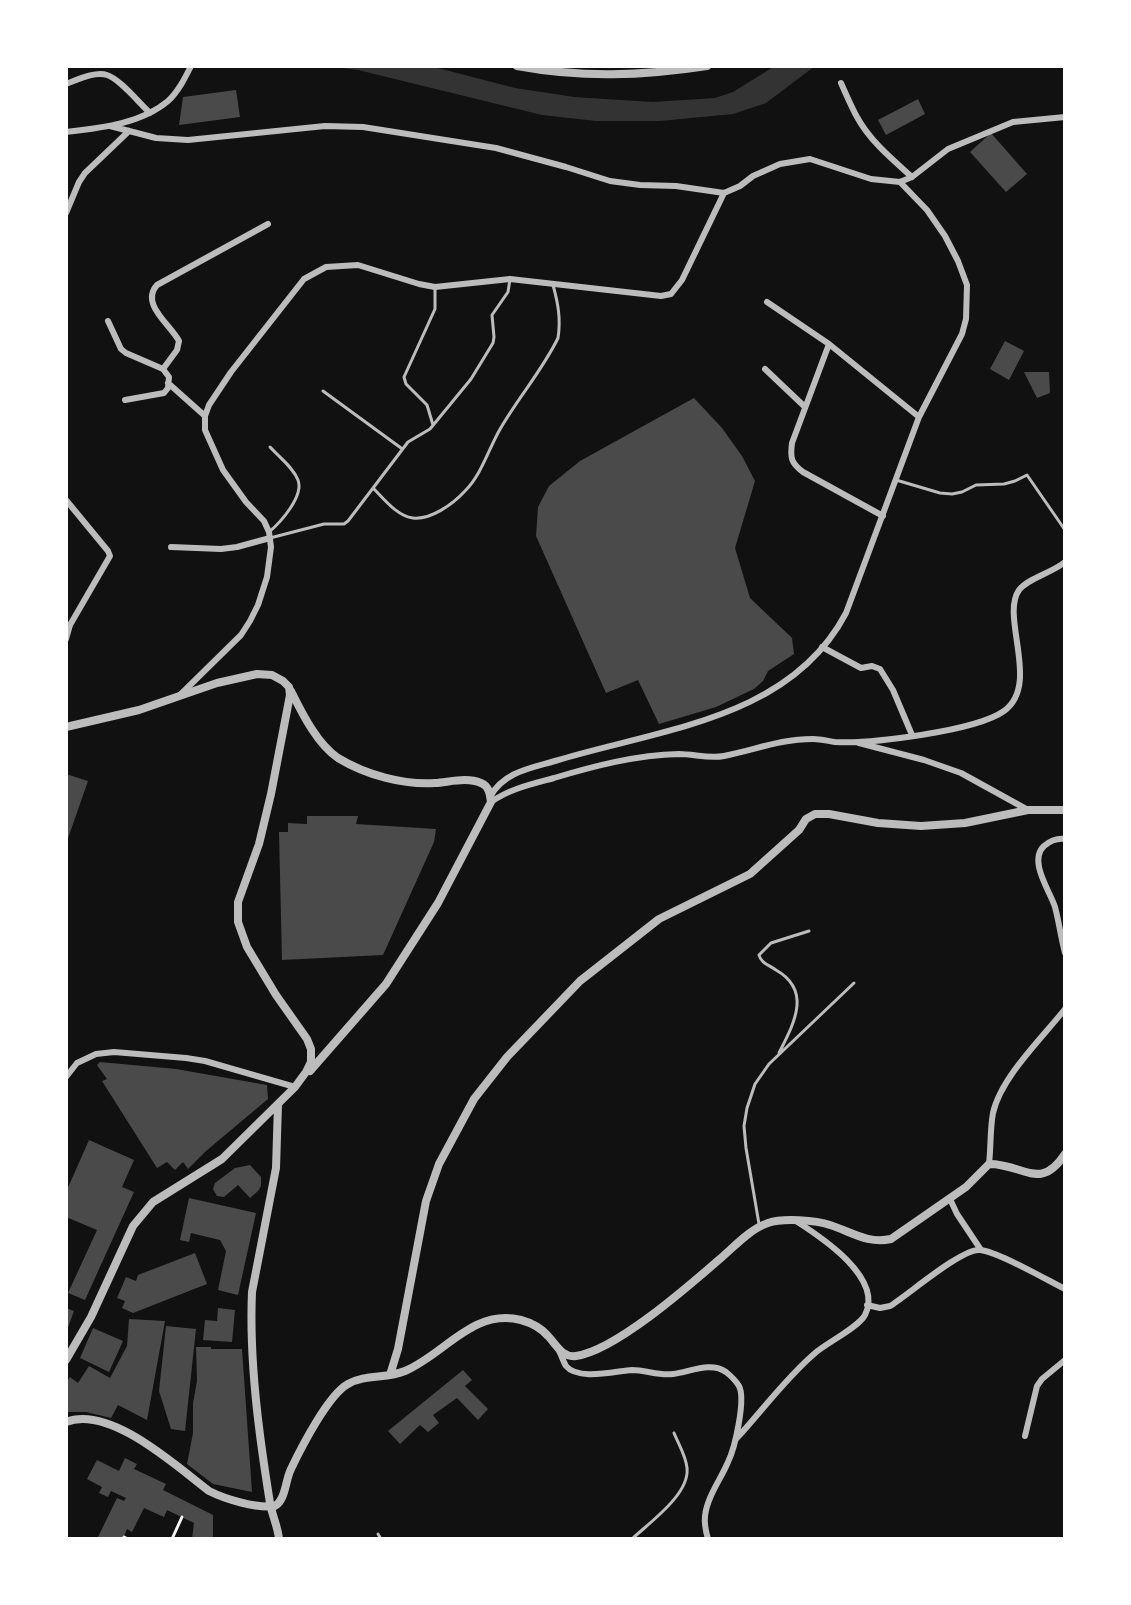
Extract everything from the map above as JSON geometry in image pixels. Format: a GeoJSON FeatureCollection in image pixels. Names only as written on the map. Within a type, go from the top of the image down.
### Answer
{"type":"FeatureCollection","features":[{"type":"Feature","properties":{"kind":"street"},"geometry":{"type":"LineString","coordinates":[[66,132],[110,126],[150,112],[168,101],[191,66]]}},
{"type":"Feature","properties":{"kind":"street"},"geometry":{"type":"LineString","coordinates":[[517,66],[550,72],[602,75],[649,73],[707,66]]}},
{"type":"Feature","properties":{"kind":"street"},"geometry":{"type":"LineString","coordinates":[[66,84],[96,74],[106,74],[150,112]]}},
{"type":"Feature","properties":{"kind":"street"},"geometry":{"type":"LineString","coordinates":[[841,83],[856,117],[866,131],[880,148],[912,177]]}},
{"type":"Feature","properties":{"kind":"street"},"geometry":{"type":"LineString","coordinates":[[110,126],[156,138],[188,140],[325,126],[363,127],[495,148],[566,166],[610,182],[676,186],[724,193],[780,164],[810,159],[871,179],[900,182],[912,177],[948,149],[1014,122],[1065,117]]}},
{"type":"Feature","properties":{"kind":"street"},"geometry":{"type":"LineString","coordinates":[[66,213],[85,173],[129,131]]}},
{"type":"Feature","properties":{"kind":"street"},"geometry":{"type":"LineString","coordinates":[[66,1360],[91,1317],[124,1242],[153,1202],[222,1159],[296,1085],[386,984],[438,903],[494,789],[502,781],[517,772],[693,724],[741,707],[789,681],[839,627],[919,417],[962,334],[966,319],[967,285],[958,261],[945,236],[927,210],[900,182]]}},
{"type":"Feature","properties":{"kind":"street"},"geometry":{"type":"LineString","coordinates":[[179,696],[250,621],[258,605],[267,576],[271,548],[270,535],[264,520],[246,502],[223,470],[205,430],[205,416],[209,405],[231,372],[304,279],[326,267],[358,265],[435,287],[510,279],[661,296],[671,294],[682,280],[724,193]]}},
{"type":"Feature","properties":{"kind":"street"},"geometry":{"type":"LineString","coordinates":[[163,369],[177,350],[179,341],[153,305],[150,296],[152,291],[157,285],[268,224]]}},
{"type":"Feature","properties":{"kind":"street"},"geometry":{"type":"LineString","coordinates":[[767,302],[829,344],[919,417]]}},
{"type":"Feature","properties":{"kind":"street"},"geometry":{"type":"LineString","coordinates":[[108,321],[121,349],[163,369],[169,377],[164,393],[125,400]]}},
{"type":"Feature","properties":{"kind":"street"},"geometry":{"type":"LineString","coordinates":[[829,344],[792,443],[790,457],[794,465],[803,472],[883,516]]}},
{"type":"Feature","properties":{"kind":"street"},"geometry":{"type":"LineString","coordinates":[[765,369],[805,407]]}},
{"type":"Feature","properties":{"kind":"street"},"geometry":{"type":"LineString","coordinates":[[168,383],[205,416]]}},
{"type":"Feature","properties":{"kind":"street"},"geometry":{"type":"LineString","coordinates":[[66,501],[110,556],[70,625],[66,639]]}},
{"type":"Feature","properties":{"kind":"street"},"geometry":{"type":"LineString","coordinates":[[171,547],[221,549],[237,547],[270,535]]}},
{"type":"Feature","properties":{"kind":"street"},"geometry":{"type":"LineString","coordinates":[[852,742],[912,735],[984,721],[1004,711],[1013,703],[1018,693],[1020,661],[1015,610],[1016,595],[1027,582],[1065,562]]}},
{"type":"Feature","properties":{"kind":"street"},"geometry":{"type":"LineString","coordinates":[[822,647],[861,668],[872,666],[880,669],[893,690],[912,735]]}},
{"type":"Feature","properties":{"kind":"street"},"geometry":{"type":"LineString","coordinates":[[66,728],[139,710],[217,683],[257,674],[272,675],[289,687],[320,740],[336,757],[359,769],[394,780],[414,783],[460,780],[480,782],[485,785],[490,800]]}},
{"type":"Feature","properties":{"kind":"street"},"geometry":{"type":"LineString","coordinates":[[289,687],[290,695],[271,794],[259,844],[238,902],[238,922],[247,947],[276,995],[307,1039],[311,1049],[311,1062],[296,1085]]}},
{"type":"Feature","properties":{"kind":"street"},"geometry":{"type":"LineString","coordinates":[[490,800],[524,786],[598,765],[679,754],[701,757],[723,756],[776,742],[814,739],[852,742],[924,760],[961,773],[1028,810]]}},
{"type":"Feature","properties":{"kind":"street"},"geometry":{"type":"LineString","coordinates":[[390,1375],[398,1348],[426,1201],[439,1164],[452,1137],[480,1090],[507,1057],[580,981],[660,919],[750,873],[799,830],[806,819],[815,814],[829,814],[878,823],[921,826],[965,823],[1028,810],[1065,810]]}},
{"type":"Feature","properties":{"kind":"street"},"geometry":{"type":"LineString","coordinates":[[1065,839],[1059,838],[1040,849],[1038,869],[1051,895],[1059,920],[1065,953]]}},
{"type":"Feature","properties":{"kind":"street"},"geometry":{"type":"LineString","coordinates":[[558,1348],[565,1354],[574,1356],[596,1349],[618,1337],[665,1304],[760,1226],[780,1220],[829,1224],[855,1235],[879,1241],[891,1239],[901,1233],[966,1187],[988,1164],[993,1113],[999,1098],[1023,1060],[1065,1009]]}},
{"type":"Feature","properties":{"kind":"street"},"geometry":{"type":"LineString","coordinates":[[66,1077],[77,1064],[96,1054],[114,1052],[205,1061],[296,1085]]}},
{"type":"Feature","properties":{"kind":"street"},"geometry":{"type":"LineString","coordinates":[[278,1104],[276,1168],[252,1292],[251,1308],[254,1372],[270,1507],[279,1539]]}},
{"type":"Feature","properties":{"kind":"street"},"geometry":{"type":"LineString","coordinates":[[988,1164],[1001,1164],[1043,1174],[1051,1172],[1065,1154]]}},
{"type":"Feature","properties":{"kind":"street"},"geometry":{"type":"LineString","coordinates":[[950,1199],[981,1250]]}},
{"type":"Feature","properties":{"kind":"street"},"geometry":{"type":"LineString","coordinates":[[735,1440],[795,1371],[864,1316],[867,1305],[866,1291],[859,1275],[835,1249],[796,1221]]}},
{"type":"Feature","properties":{"kind":"street"},"geometry":{"type":"LineString","coordinates":[[867,1305],[880,1308],[890,1306],[960,1256],[981,1250],[1005,1259],[1065,1289]]}},
{"type":"Feature","properties":{"kind":"street"},"geometry":{"type":"LineString","coordinates":[[66,1422],[79,1419],[88,1420],[123,1430],[142,1440],[209,1491],[244,1503],[270,1507],[280,1502],[290,1472],[311,1431],[336,1395],[350,1383],[363,1378],[404,1372],[484,1321],[499,1318],[518,1319],[532,1323],[549,1336],[566,1365],[581,1373],[634,1370],[671,1374],[714,1367],[724,1370],[740,1386],[741,1397],[730,1459],[707,1508],[705,1518],[708,1539]]}},
{"type":"Feature","properties":{"kind":"street"},"geometry":{"type":"LineString","coordinates":[[1025,1436],[1037,1386],[1041,1379],[1065,1360]]}},
{"type":"Feature","properties":{"kind":"lane"},"geometry":{"type":"LineString","coordinates":[[270,535],[324,524],[344,524],[402,449],[416,436],[430,429],[471,379],[494,338],[492,315],[508,292],[510,279]]}},
{"type":"Feature","properties":{"kind":"lane"},"geometry":{"type":"LineString","coordinates":[[373,487],[399,513],[411,518],[421,518],[436,512],[465,492],[477,476],[500,430],[558,338],[560,326],[558,305],[552,283]]}},
{"type":"Feature","properties":{"kind":"lane"},"geometry":{"type":"LineString","coordinates":[[433,425],[427,405],[406,384],[404,377],[435,309],[437,298],[435,287]]}},
{"type":"Feature","properties":{"kind":"lane"},"geometry":{"type":"LineString","coordinates":[[323,391],[402,449]]}},
{"type":"Feature","properties":{"kind":"lane"},"geometry":{"type":"LineString","coordinates":[[270,447],[292,471],[299,486],[284,519],[270,535]]}},
{"type":"Feature","properties":{"kind":"lane"},"geometry":{"type":"LineString","coordinates":[[896,480],[940,493],[952,494],[976,485],[1004,484],[1027,475],[1065,530]]}},
{"type":"Feature","properties":{"kind":"lane"},"geometry":{"type":"LineString","coordinates":[[778,1055],[796,1014],[798,999],[787,977],[762,961],[759,955],[771,943],[809,931]]}},
{"type":"Feature","properties":{"kind":"lane"},"geometry":{"type":"LineString","coordinates":[[760,1226],[744,1126],[755,1084],[769,1064],[854,982]]}},
{"type":"Feature","properties":{"kind":"lane"},"geometry":{"type":"LineString","coordinates":[[632,1539],[679,1494],[687,1481],[687,1466],[674,1432]]}},
{"type":"Feature","properties":{"kind":"lane"},"geometry":{"type":"LineString","coordinates":[[378,1534],[381,1539]]}},
{"type":"Feature","properties":{"kind":"path"},"geometry":{"type":"LineString","coordinates":[[172,1539],[182,1517]]}},
{"type":"Feature","properties":{"kind":"path"},"geometry":{"type":"LineString","coordinates":[[124,1537],[128,1539]]}},
{"type":"Feature","properties":{"kind":"shaded area"},"geometry":{"type":"Polygon","coordinates":[[[328,66],[430,66],[515,88],[574,97],[653,102],[715,98],[733,92],[775,66],[815,66],[766,103],[733,114],[660,121],[596,121],[542,115],[358,70],[328,66]]]}},
{"type":"Feature","properties":{"kind":"building"},"geometry":{"type":"Polygon","coordinates":[[[236,90],[240,117],[179,125],[183,97],[236,90]]]}},
{"type":"Feature","properties":{"kind":"building"},"geometry":{"type":"Polygon","coordinates":[[[918,99],[925,114],[886,135],[878,120],[918,99]]]}},
{"type":"Feature","properties":{"kind":"building"},"geometry":{"type":"Polygon","coordinates":[[[991,133],[1027,174],[1006,192],[970,152],[991,133]]]}},
{"type":"Feature","properties":{"kind":"building"},"geometry":{"type":"Polygon","coordinates":[[[1005,341],[1024,351],[1009,380],[990,369],[1005,341]]]}},
{"type":"Feature","properties":{"kind":"building"},"geometry":{"type":"Polygon","coordinates":[[[1024,372],[1049,372],[1050,393],[1037,398],[1024,372]]]}},
{"type":"Feature","properties":{"kind":"building"},"geometry":{"type":"Polygon","coordinates":[[[694,398],[722,428],[742,456],[755,481],[735,548],[750,598],[792,638],[794,654],[768,671],[763,681],[754,689],[716,707],[659,724],[638,680],[606,693],[536,536],[538,507],[549,486],[580,461],[694,398]]]}},
{"type":"Feature","properties":{"kind":"building"},"geometry":{"type":"Polygon","coordinates":[[[66,774],[88,781],[66,844],[66,774]]]}},
{"type":"Feature","properties":{"kind":"building"},"geometry":{"type":"Polygon","coordinates":[[[307,816],[358,816],[356,824],[436,829],[434,842],[383,955],[282,960],[279,832],[288,832],[288,823],[307,824],[307,816]]]}},
{"type":"Feature","properties":{"kind":"building"},"geometry":{"type":"Polygon","coordinates":[[[100,1062],[176,1069],[267,1085],[268,1099],[188,1169],[183,1162],[175,1170],[167,1162],[157,1168],[102,1081],[107,1079],[97,1065],[100,1062]]]}},
{"type":"Feature","properties":{"kind":"building"},"geometry":{"type":"Polygon","coordinates":[[[89,1140],[134,1160],[122,1187],[134,1192],[85,1300],[68,1293],[97,1230],[66,1217],[66,1192],[89,1140]]]}},
{"type":"Feature","properties":{"kind":"building"},"geometry":{"type":"Polygon","coordinates":[[[250,1165],[261,1177],[261,1186],[258,1191],[250,1198],[238,1185],[224,1197],[217,1196],[213,1189],[215,1183],[235,1168],[250,1165]]]}},
{"type":"Feature","properties":{"kind":"building"},"geometry":{"type":"Polygon","coordinates":[[[189,1198],[256,1213],[238,1295],[218,1290],[226,1251],[220,1240],[191,1233],[189,1242],[180,1240],[189,1198]]]}},
{"type":"Feature","properties":{"kind":"building"},"geometry":{"type":"Polygon","coordinates":[[[195,1253],[207,1284],[133,1313],[122,1308],[125,1301],[117,1298],[126,1277],[136,1281],[138,1275],[195,1253]]]}},
{"type":"Feature","properties":{"kind":"building"},"geometry":{"type":"Polygon","coordinates":[[[66,1308],[74,1311],[66,1333],[66,1308]]]}},
{"type":"Feature","properties":{"kind":"building"},"geometry":{"type":"Polygon","coordinates":[[[218,1308],[235,1310],[232,1342],[203,1340],[205,1320],[217,1321],[218,1308]]]}},
{"type":"Feature","properties":{"kind":"building"},"geometry":{"type":"Polygon","coordinates":[[[129,1319],[165,1321],[147,1420],[118,1405],[111,1418],[86,1412],[66,1412],[66,1382],[70,1377],[78,1383],[89,1366],[110,1378],[127,1346],[129,1319]]]}},
{"type":"Feature","properties":{"kind":"building"},"geometry":{"type":"Polygon","coordinates":[[[166,1326],[196,1329],[185,1431],[171,1429],[159,1391],[166,1326]]]}},
{"type":"Feature","properties":{"kind":"building"},"geometry":{"type":"Polygon","coordinates":[[[93,1328],[123,1341],[109,1372],[80,1358],[93,1328]]]}},
{"type":"Feature","properties":{"kind":"building"},"geometry":{"type":"Polygon","coordinates":[[[196,1347],[242,1349],[252,1492],[213,1484],[187,1464],[193,1433],[193,1403],[197,1381],[196,1347]]]}},
{"type":"Feature","properties":{"kind":"building"},"geometry":{"type":"Polygon","coordinates":[[[463,1370],[472,1380],[465,1386],[488,1409],[478,1420],[457,1398],[433,1415],[439,1423],[428,1432],[420,1425],[400,1444],[388,1431],[463,1370]]]}},
{"type":"Feature","properties":{"kind":"building"},"geometry":{"type":"Polygon","coordinates":[[[125,1458],[137,1464],[134,1469],[166,1484],[163,1490],[213,1515],[213,1539],[192,1539],[194,1523],[167,1510],[164,1517],[144,1508],[132,1532],[127,1529],[123,1539],[97,1539],[117,1498],[124,1501],[126,1498],[111,1491],[108,1497],[99,1493],[102,1487],[87,1479],[97,1460],[119,1471],[125,1458]]]}}]}
